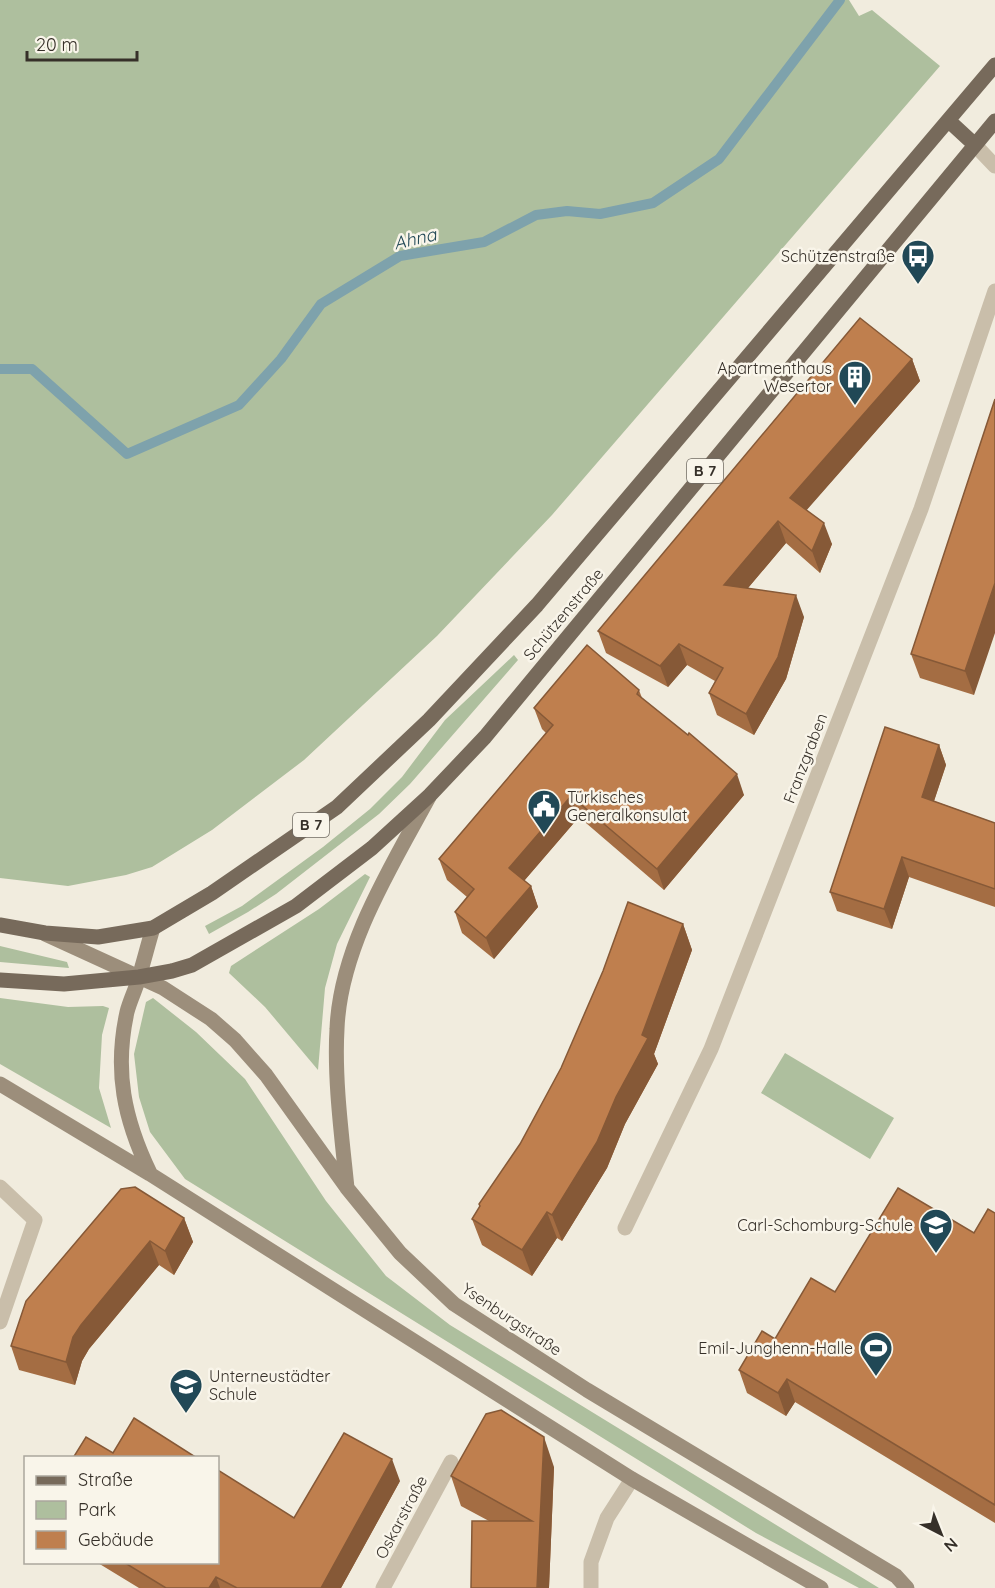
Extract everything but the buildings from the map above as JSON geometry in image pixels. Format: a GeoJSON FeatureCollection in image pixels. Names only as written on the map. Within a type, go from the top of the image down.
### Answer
{"type":"FeatureCollection","features":[{"type":"Feature","properties":{"kind":"main road","name":"Schützenstraße"},"geometry":{"type":"LineString","coordinates":[[45,933],[98,937],[153,928],[212,893],[337,807],[429,720],[537,605],[995,65]]}},
{"type":"Feature","properties":{"kind":"main road"},"geometry":{"type":"LineString","coordinates":[[949,121],[975,145]]}},
{"type":"Feature","properties":{"kind":"main road","name":"Schützenstraße"},"geometry":{"type":"LineString","coordinates":[[139,977],[172,971],[192,964],[296,906],[372,848],[430,795],[484,737],[995,121]]}},
{"type":"Feature","properties":{"kind":"main road"},"geometry":{"type":"LineString","coordinates":[[347,1188],[336,1029],[341,994],[350,959],[367,917],[430,795]]}},
{"type":"Feature","properties":{"kind":"main road","name":"Ysenburgstraße"},"geometry":{"type":"LineString","coordinates":[[0,925],[45,933],[186,1001],[211,1019],[235,1040],[266,1075],[347,1188],[400,1253],[454,1304],[587,1390],[896,1576],[907,1588]]}},
{"type":"Feature","properties":{"kind":"main road"},"geometry":{"type":"LineString","coordinates":[[150,1174],[135,1142],[125,1108],[121,1075],[122,1042],[128,1009],[153,928]]}},
{"type":"Feature","properties":{"kind":"main road","name":"B 7"},"geometry":{"type":"LineString","coordinates":[[0,980],[64,984],[139,977]]}},
{"type":"Feature","properties":{"kind":"main road"},"geometry":{"type":"LineString","coordinates":[[0,1084],[150,1174],[632,1479],[821,1588]]}},
{"type":"Feature","properties":{"kind":"street"},"geometry":{"type":"LineString","coordinates":[[975,145],[995,166]]}},
{"type":"Feature","properties":{"kind":"street","name":"Franzgraben"},"geometry":{"type":"LineString","coordinates":[[625,1228],[711,1049],[921,509],[995,291]]}},
{"type":"Feature","properties":{"kind":"street"},"geometry":{"type":"LineString","coordinates":[[0,1187],[35,1220],[0,1322]]}},
{"type":"Feature","properties":{"kind":"street","name":"Oskarstraße"},"geometry":{"type":"LineString","coordinates":[[383,1588],[451,1462]]}},
{"type":"Feature","properties":{"kind":"street"},"geometry":{"type":"LineString","coordinates":[[591,1588],[591,1562],[607,1518],[632,1479]]}},
{"type":"Feature","properties":{"kind":"green space"},"geometry":{"type":"Polygon","coordinates":[[[0,0],[849,0],[859,16],[872,10],[940,66],[552,515],[437,636],[304,760],[212,830],[152,867],[126,875],[68,886],[0,878],[0,0]]]}},
{"type":"Feature","properties":{"kind":"green space"},"geometry":{"type":"Polygon","coordinates":[[[514,655],[518,660],[410,784],[379,814],[276,894],[209,934],[205,926],[242,906],[323,847],[370,809],[402,777],[445,720],[514,655]]]}},
{"type":"Feature","properties":{"kind":"green space"},"geometry":{"type":"Polygon","coordinates":[[[365,874],[370,877],[337,944],[325,988],[318,1070],[265,1007],[229,973],[231,966],[319,909],[365,874]]]}},
{"type":"Feature","properties":{"kind":"green space"},"geometry":{"type":"Polygon","coordinates":[[[0,946],[67,962],[69,968],[0,962],[0,946]]]}},
{"type":"Feature","properties":{"kind":"green space"},"geometry":{"type":"Polygon","coordinates":[[[0,998],[68,1007],[103,1006],[109,1008],[102,1035],[99,1088],[111,1128],[0,1064],[0,998]]]}},
{"type":"Feature","properties":{"kind":"green space"},"geometry":{"type":"Polygon","coordinates":[[[153,998],[196,1032],[245,1079],[326,1201],[386,1276],[450,1325],[879,1588],[859,1588],[756,1533],[185,1179],[150,1132],[139,1097],[134,1054],[146,1002],[153,998]]]}},
{"type":"Feature","properties":{"kind":"green space"},"geometry":{"type":"Polygon","coordinates":[[[785,1053],[894,1118],[870,1159],[761,1093],[785,1053]]]}},
{"type":"Feature","properties":{"kind":"waterway","name":"Ahna"},"geometry":{"type":"LineString","coordinates":[[0,369],[32,369],[127,454],[239,405],[281,359],[321,304],[400,256],[484,242],[536,215],[567,211],[600,214],[653,203],[719,159],[840,0]]}},
{"type":"Feature","properties":{"kind":"place","name":"Schützenstraße"},"geometry":{"type":"Point","coordinates":[918,285]}},
{"type":"Feature","properties":{"kind":"place","name":"Apartmenthaus Wesertor"},"geometry":{"type":"Point","coordinates":[855,406]}},
{"type":"Feature","properties":{"kind":"place","name":"Türkisches Generalkonsulat"},"geometry":{"type":"Point","coordinates":[544,835]}},
{"type":"Feature","properties":{"kind":"place","name":"Carl-Schomburg-Schule"},"geometry":{"type":"Point","coordinates":[936,1254]}},
{"type":"Feature","properties":{"kind":"place","name":"Emil-Junghenn-Halle"},"geometry":{"type":"Point","coordinates":[876,1377]}},
{"type":"Feature","properties":{"kind":"place","name":"Unterneustädter Schule"},"geometry":{"type":"Point","coordinates":[186,1414]}}]}
